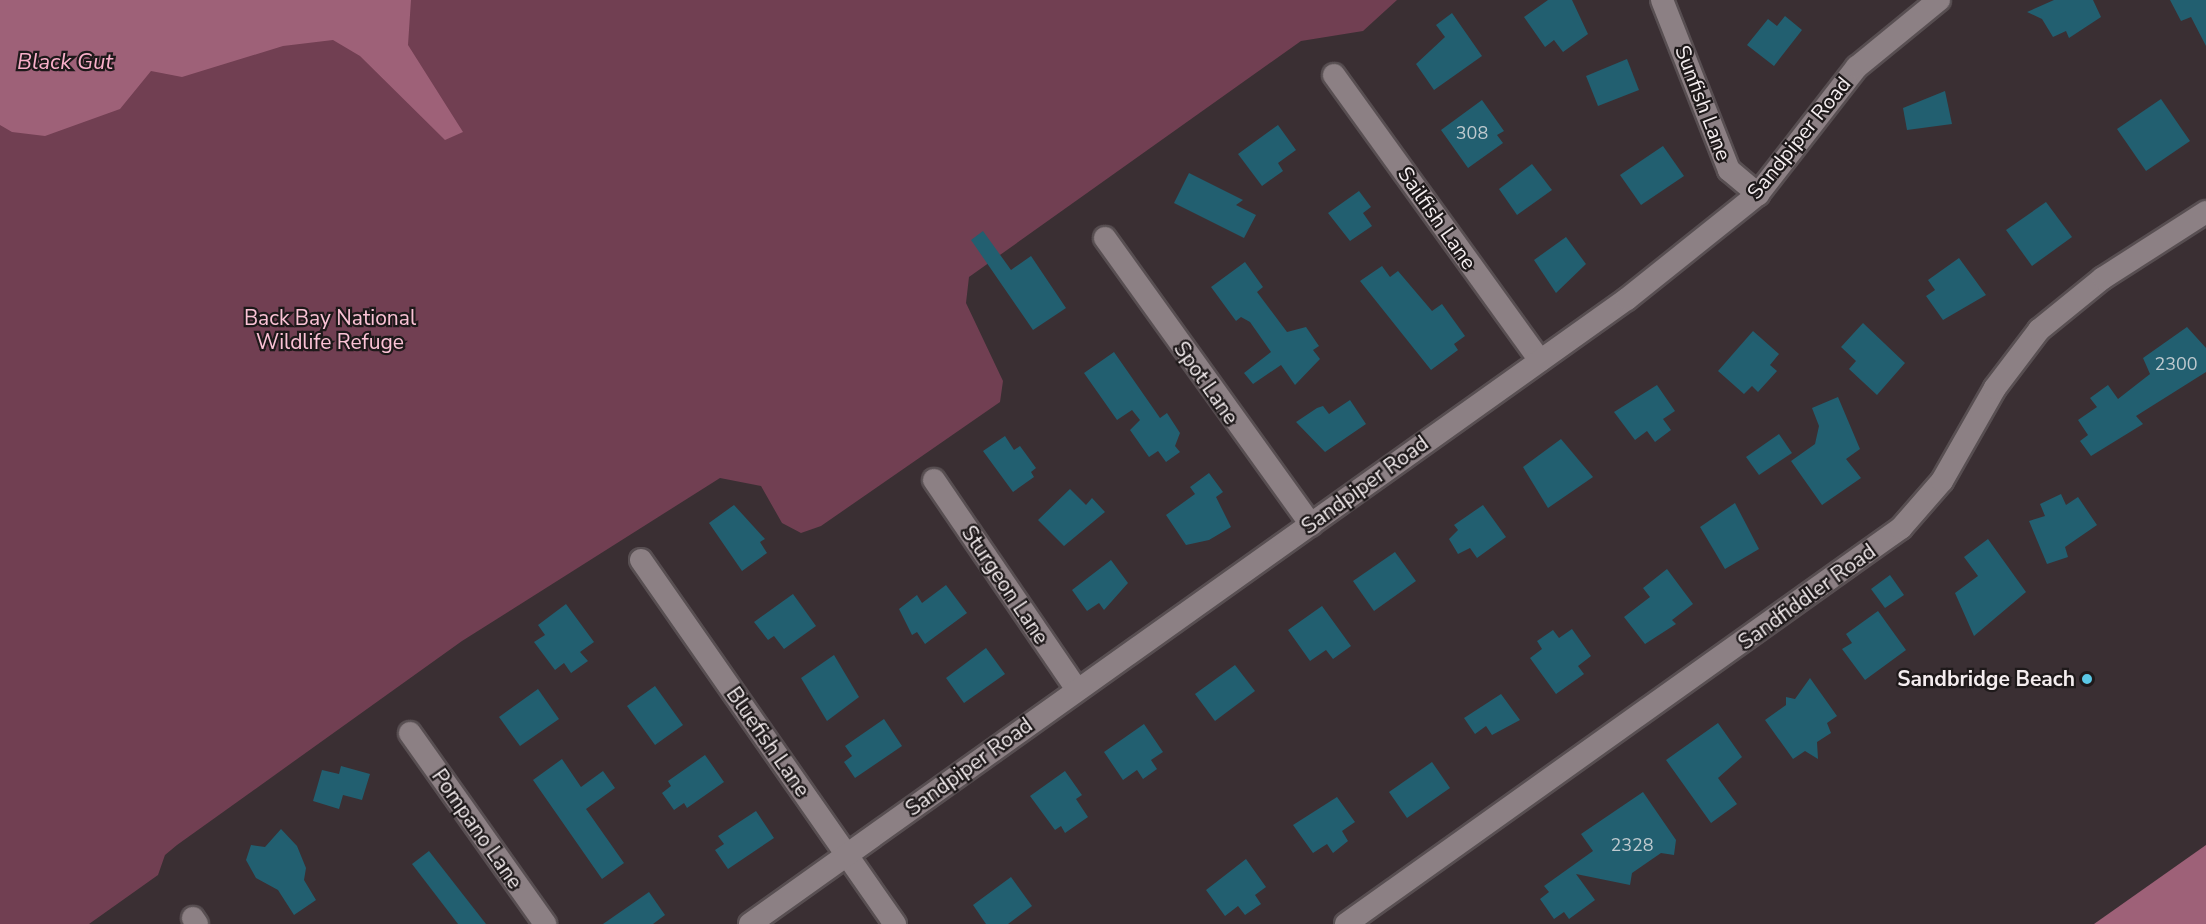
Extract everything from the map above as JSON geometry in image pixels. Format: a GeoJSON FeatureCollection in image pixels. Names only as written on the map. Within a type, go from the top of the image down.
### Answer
{"type":"FeatureCollection","features":[{"type":"Feature","properties":{"kind":"street","name":"Sunfish Lane"},"geometry":{"type":"LineString","coordinates":[[1662,0],[1729,170],[1758,194]]}},
{"type":"Feature","properties":{"kind":"street","name":"Sandpiper Road"},"geometry":{"type":"LineString","coordinates":[[750,924],[1628,299],[1758,194],[1857,67],[1939,0]]}},
{"type":"Feature","properties":{"kind":"street","name":"Sailfish Lane"},"geometry":{"type":"LineString","coordinates":[[1334,75],[1540,361]]}},
{"type":"Feature","properties":{"kind":"street","name":"Sandfiddler Road"},"geometry":{"type":"LineString","coordinates":[[1347,924],[1901,528],[1942,482],[1995,388],[2039,330],[2103,278],[2206,212]]}},
{"type":"Feature","properties":{"kind":"street","name":"Spot Lane"},"geometry":{"type":"LineString","coordinates":[[1105,238],[1311,525]]}},
{"type":"Feature","properties":{"kind":"street","name":"Sturgeon Lane"},"geometry":{"type":"LineString","coordinates":[[934,480],[1077,690]]}},
{"type":"Feature","properties":{"kind":"street","name":"Bluefish Lane"},"geometry":{"type":"LineString","coordinates":[[640,560],[895,924]]}},
{"type":"Feature","properties":{"kind":"street","name":"Pompano Lane"},"geometry":{"type":"LineString","coordinates":[[410,733],[545,924]]}},
{"type":"Feature","properties":{"kind":"green space","name":"Back Bay National Wildlife Refuge"},"geometry":{"type":"Polygon","coordinates":[[[0,0],[1397,0],[1363,31],[1301,41],[969,277],[966,303],[1003,381],[1000,402],[821,526],[801,533],[782,523],[761,486],[720,478],[462,641],[177,845],[165,855],[158,875],[89,924],[0,924],[0,0]]]}},
{"type":"Feature","properties":{"kind":"water","name":"Black Gut"},"geometry":{"type":"Polygon","coordinates":[[[0,0],[411,0],[408,45],[463,132],[445,140],[360,56],[333,40],[283,46],[182,77],[151,71],[120,109],[45,136],[12,132],[0,125],[0,0]]]}},
{"type":"Feature","properties":{"kind":"water"},"geometry":{"type":"Polygon","coordinates":[[[2206,845],[2206,924],[2094,924],[2206,845]]]}},
{"type":"Feature","properties":{"kind":"building"},"geometry":{"type":"Polygon","coordinates":[[[1548,0],[1572,0],[1588,34],[1563,52],[1554,40],[1545,47],[1524,17],[1548,0]]]}},
{"type":"Feature","properties":{"kind":"building"},"geometry":{"type":"Polygon","coordinates":[[[2054,0],[2093,0],[2101,17],[2069,38],[2066,31],[2053,37],[2042,19],[2027,12],[2054,0]]]}},
{"type":"Feature","properties":{"kind":"building"},"geometry":{"type":"Polygon","coordinates":[[[2170,0],[2206,0],[2206,46],[2191,17],[2181,21],[2170,0]]]}},
{"type":"Feature","properties":{"kind":"building"},"geometry":{"type":"Polygon","coordinates":[[[1452,13],[1482,56],[1434,90],[1416,64],[1445,37],[1436,25],[1452,13]]]}},
{"type":"Feature","properties":{"kind":"building"},"geometry":{"type":"Polygon","coordinates":[[[1785,16],[1802,30],[1774,66],[1747,45],[1768,19],[1777,26],[1785,16]]]}},
{"type":"Feature","properties":{"kind":"building"},"geometry":{"type":"Polygon","coordinates":[[[1627,59],[1639,90],[1598,106],[1586,76],[1627,59]]]}},
{"type":"Feature","properties":{"kind":"building"},"geometry":{"type":"Polygon","coordinates":[[[1945,91],[1952,124],[1907,130],[1903,108],[1945,91]]]}},
{"type":"Feature","properties":{"kind":"building"},"geometry":{"type":"Polygon","coordinates":[[[2161,99],[2190,141],[2146,171],[2117,129],[2161,99]]]}},
{"type":"Feature","properties":{"kind":"building"},"geometry":{"type":"Polygon","coordinates":[[[1482,100],[1504,131],[1497,135],[1503,143],[1468,168],[1441,130],[1482,100]]]}},
{"type":"Feature","properties":{"kind":"building"},"geometry":{"type":"Polygon","coordinates":[[[1278,125],[1296,150],[1278,163],[1283,171],[1262,186],[1238,154],[1278,125]]]}},
{"type":"Feature","properties":{"kind":"building"},"geometry":{"type":"Polygon","coordinates":[[[1663,146],[1684,176],[1641,205],[1620,175],[1663,146]]]}},
{"type":"Feature","properties":{"kind":"building"},"geometry":{"type":"Polygon","coordinates":[[[1532,164],[1552,190],[1517,215],[1499,189],[1532,164]]]}},
{"type":"Feature","properties":{"kind":"building"},"geometry":{"type":"Polygon","coordinates":[[[1189,173],[1243,200],[1236,205],[1256,215],[1244,238],[1174,203],[1189,173]]]}},
{"type":"Feature","properties":{"kind":"building"},"geometry":{"type":"Polygon","coordinates":[[[1359,191],[1371,207],[1363,213],[1372,226],[1350,241],[1328,213],[1359,191]]]}},
{"type":"Feature","properties":{"kind":"building"},"geometry":{"type":"Polygon","coordinates":[[[2046,202],[2072,237],[2032,266],[2006,230],[2046,202]]]}},
{"type":"Feature","properties":{"kind":"building"},"geometry":{"type":"Polygon","coordinates":[[[983,231],[1011,270],[1031,256],[1066,308],[1033,330],[971,240],[983,231]]]}},
{"type":"Feature","properties":{"kind":"building"},"geometry":{"type":"Polygon","coordinates":[[[1566,237],[1586,264],[1556,293],[1534,260],[1566,237]]]}},
{"type":"Feature","properties":{"kind":"building"},"geometry":{"type":"Polygon","coordinates":[[[1959,258],[1986,295],[1943,320],[1926,296],[1935,290],[1928,280],[1959,258]]]}},
{"type":"Feature","properties":{"kind":"building"},"geometry":{"type":"Polygon","coordinates":[[[1245,262],[1263,287],[1257,292],[1287,332],[1306,327],[1319,346],[1313,350],[1320,359],[1295,385],[1281,365],[1253,384],[1244,373],[1271,352],[1250,322],[1241,317],[1236,321],[1211,287],[1245,262]]]}},
{"type":"Feature","properties":{"kind":"building"},"geometry":{"type":"Polygon","coordinates":[[[1382,266],[1390,277],[1398,271],[1432,311],[1442,304],[1465,336],[1454,344],[1458,350],[1431,370],[1360,281],[1382,266]]]}},
{"type":"Feature","properties":{"kind":"building"},"geometry":{"type":"Polygon","coordinates":[[[1863,323],[1905,363],[1877,395],[1849,369],[1856,361],[1841,347],[1863,323]]]}},
{"type":"Feature","properties":{"kind":"building"},"geometry":{"type":"Polygon","coordinates":[[[2187,327],[2206,348],[2206,372],[2136,416],[2143,424],[2091,456],[2080,441],[2088,435],[2078,420],[2097,407],[2090,398],[2108,385],[2118,399],[2150,374],[2143,358],[2187,327]]]}},
{"type":"Feature","properties":{"kind":"building"},"geometry":{"type":"Polygon","coordinates":[[[1753,331],[1779,354],[1770,365],[1777,371],[1758,392],[1752,386],[1744,394],[1718,371],[1753,331]]]}},
{"type":"Feature","properties":{"kind":"building"},"geometry":{"type":"Polygon","coordinates":[[[1114,352],[1160,418],[1167,413],[1180,433],[1175,446],[1180,452],[1166,462],[1158,451],[1149,457],[1130,430],[1140,420],[1132,410],[1117,420],[1084,373],[1114,352]]]}},
{"type":"Feature","properties":{"kind":"building"},"geometry":{"type":"Polygon","coordinates":[[[1657,385],[1675,411],[1663,419],[1671,430],[1655,442],[1647,431],[1635,440],[1614,412],[1657,385]]]}},
{"type":"Feature","properties":{"kind":"building"},"geometry":{"type":"Polygon","coordinates":[[[1838,397],[1860,449],[1846,459],[1861,478],[1822,505],[1791,461],[1815,444],[1819,426],[1812,408],[1838,397]]]}},
{"type":"Feature","properties":{"kind":"building"},"geometry":{"type":"Polygon","coordinates":[[[1350,400],[1366,424],[1325,452],[1296,422],[1323,406],[1329,414],[1350,400]]]}},
{"type":"Feature","properties":{"kind":"building"},"geometry":{"type":"Polygon","coordinates":[[[1779,434],[1792,453],[1759,475],[1746,457],[1779,434]]]}},
{"type":"Feature","properties":{"kind":"building"},"geometry":{"type":"Polygon","coordinates":[[[1005,436],[1014,450],[1020,446],[1036,468],[1031,472],[1034,477],[1013,492],[983,451],[1005,436]]]}},
{"type":"Feature","properties":{"kind":"building"},"geometry":{"type":"Polygon","coordinates":[[[1561,439],[1593,477],[1548,508],[1523,467],[1561,439]]]}},
{"type":"Feature","properties":{"kind":"building"},"geometry":{"type":"Polygon","coordinates":[[[1209,473],[1223,492],[1216,497],[1231,527],[1209,540],[1186,545],[1166,515],[1195,494],[1190,487],[1209,473]]]}},
{"type":"Feature","properties":{"kind":"building"},"geometry":{"type":"Polygon","coordinates":[[[1070,489],[1086,505],[1092,498],[1105,512],[1064,546],[1038,520],[1070,489]]]}},
{"type":"Feature","properties":{"kind":"building"},"geometry":{"type":"Polygon","coordinates":[[[2061,494],[2066,505],[2078,497],[2097,525],[2065,547],[2068,557],[2047,564],[2029,521],[2045,516],[2040,504],[2061,494]]]}},
{"type":"Feature","properties":{"kind":"building"},"geometry":{"type":"Polygon","coordinates":[[[1735,503],[1759,549],[1725,569],[1700,527],[1735,503]]]}},
{"type":"Feature","properties":{"kind":"building"},"geometry":{"type":"Polygon","coordinates":[[[734,505],[765,539],[760,542],[767,553],[742,571],[709,523],[734,505]]]}},
{"type":"Feature","properties":{"kind":"building"},"geometry":{"type":"Polygon","coordinates":[[[1483,505],[1506,537],[1477,558],[1470,548],[1458,554],[1449,539],[1458,530],[1454,525],[1483,505]]]}},
{"type":"Feature","properties":{"kind":"building"},"geometry":{"type":"Polygon","coordinates":[[[1988,539],[2026,592],[1974,636],[1955,593],[1978,576],[1964,557],[1988,539]]]}},
{"type":"Feature","properties":{"kind":"building"},"geometry":{"type":"Polygon","coordinates":[[[1395,552],[1416,581],[1374,611],[1353,581],[1395,552]]]}},
{"type":"Feature","properties":{"kind":"building"},"geometry":{"type":"Polygon","coordinates":[[[1111,560],[1128,583],[1104,610],[1099,603],[1087,611],[1072,590],[1111,560]]]}},
{"type":"Feature","properties":{"kind":"building"},"geometry":{"type":"Polygon","coordinates":[[[1667,569],[1693,604],[1672,620],[1676,624],[1645,644],[1624,617],[1650,597],[1643,588],[1667,569]]]}},
{"type":"Feature","properties":{"kind":"building"},"geometry":{"type":"Polygon","coordinates":[[[1890,575],[1904,595],[1885,608],[1871,589],[1890,575]]]}},
{"type":"Feature","properties":{"kind":"building"},"geometry":{"type":"Polygon","coordinates":[[[946,585],[967,613],[925,644],[917,632],[912,635],[899,609],[917,595],[922,603],[946,585]]]}},
{"type":"Feature","properties":{"kind":"building"},"geometry":{"type":"Polygon","coordinates":[[[793,594],[816,626],[784,649],[774,636],[768,640],[754,622],[793,594]]]}},
{"type":"Feature","properties":{"kind":"building"},"geometry":{"type":"Polygon","coordinates":[[[566,604],[594,642],[580,652],[588,661],[571,673],[564,663],[555,670],[534,642],[545,635],[538,625],[566,604]]]}},
{"type":"Feature","properties":{"kind":"building"},"geometry":{"type":"Polygon","coordinates":[[[1322,606],[1351,646],[1333,659],[1326,650],[1310,661],[1288,630],[1322,606]]]}},
{"type":"Feature","properties":{"kind":"building"},"geometry":{"type":"Polygon","coordinates":[[[1878,611],[1906,650],[1865,680],[1842,649],[1852,643],[1846,634],[1878,611]]]}},
{"type":"Feature","properties":{"kind":"building"},"geometry":{"type":"Polygon","coordinates":[[[1572,629],[1591,656],[1578,666],[1584,674],[1556,694],[1530,658],[1542,649],[1537,641],[1553,630],[1559,638],[1572,629]]]}},
{"type":"Feature","properties":{"kind":"building"},"geometry":{"type":"Polygon","coordinates":[[[986,648],[1005,674],[964,703],[946,678],[986,648]]]}},
{"type":"Feature","properties":{"kind":"building"},"geometry":{"type":"Polygon","coordinates":[[[834,655],[859,697],[827,721],[801,678],[834,655]]]}},
{"type":"Feature","properties":{"kind":"building"},"geometry":{"type":"Polygon","coordinates":[[[1235,665],[1255,691],[1215,721],[1195,694],[1235,665]]]}},
{"type":"Feature","properties":{"kind":"building"},"geometry":{"type":"Polygon","coordinates":[[[1810,678],[1837,716],[1827,723],[1831,733],[1817,742],[1818,759],[1805,751],[1793,759],[1765,720],[1786,705],[1786,697],[1795,699],[1810,678]]]}},
{"type":"Feature","properties":{"kind":"building"},"geometry":{"type":"Polygon","coordinates":[[[655,686],[683,725],[655,745],[627,706],[655,686]]]}},
{"type":"Feature","properties":{"kind":"building"},"geometry":{"type":"Polygon","coordinates":[[[538,689],[559,719],[520,746],[499,717],[538,689]]]}},
{"type":"Feature","properties":{"kind":"building"},"geometry":{"type":"Polygon","coordinates":[[[1501,694],[1520,720],[1492,735],[1486,726],[1475,734],[1464,718],[1501,694]]]}},
{"type":"Feature","properties":{"kind":"building"},"geometry":{"type":"Polygon","coordinates":[[[884,719],[902,746],[855,778],[844,762],[852,756],[845,746],[884,719]]]}},
{"type":"Feature","properties":{"kind":"building"},"geometry":{"type":"Polygon","coordinates":[[[1718,723],[1742,757],[1718,778],[1737,804],[1711,823],[1666,760],[1718,723]]]}},
{"type":"Feature","properties":{"kind":"building"},"geometry":{"type":"Polygon","coordinates":[[[1144,724],[1163,752],[1151,760],[1157,769],[1143,779],[1137,770],[1123,780],[1104,752],[1144,724]]]}},
{"type":"Feature","properties":{"kind":"building"},"geometry":{"type":"Polygon","coordinates":[[[705,755],[724,782],[687,808],[684,803],[674,810],[662,793],[671,786],[668,781],[705,755]]]}},
{"type":"Feature","properties":{"kind":"building"},"geometry":{"type":"Polygon","coordinates":[[[562,759],[581,787],[603,771],[615,788],[586,809],[624,863],[602,879],[533,780],[562,759]]]}},
{"type":"Feature","properties":{"kind":"building"},"geometry":{"type":"Polygon","coordinates":[[[1432,762],[1450,788],[1407,818],[1389,792],[1432,762]]]}},
{"type":"Feature","properties":{"kind":"building"},"geometry":{"type":"Polygon","coordinates":[[[341,766],[370,774],[362,800],[343,795],[339,809],[313,801],[322,770],[339,774],[341,766]]]}},
{"type":"Feature","properties":{"kind":"building"},"geometry":{"type":"Polygon","coordinates":[[[1065,771],[1082,795],[1076,799],[1088,817],[1065,833],[1061,826],[1055,830],[1030,796],[1065,771]]]}},
{"type":"Feature","properties":{"kind":"building"},"geometry":{"type":"Polygon","coordinates":[[[1643,792],[1676,840],[1674,855],[1661,853],[1632,873],[1630,885],[1576,874],[1595,900],[1569,919],[1564,912],[1554,919],[1540,899],[1549,892],[1544,886],[1593,851],[1581,834],[1643,792]]]}},
{"type":"Feature","properties":{"kind":"building"},"geometry":{"type":"Polygon","coordinates":[[[1337,797],[1355,822],[1342,831],[1348,841],[1333,853],[1327,844],[1313,853],[1293,825],[1337,797]]]}},
{"type":"Feature","properties":{"kind":"building"},"geometry":{"type":"Polygon","coordinates":[[[756,811],[774,838],[728,869],[715,850],[724,844],[718,836],[756,811]]]}},
{"type":"Feature","properties":{"kind":"building"},"geometry":{"type":"Polygon","coordinates":[[[281,829],[297,846],[306,868],[304,880],[316,900],[294,915],[278,890],[256,878],[246,860],[251,845],[265,847],[281,829]]]}},
{"type":"Feature","properties":{"kind":"building"},"geometry":{"type":"Polygon","coordinates":[[[429,851],[486,924],[458,924],[412,864],[429,851]]]}},
{"type":"Feature","properties":{"kind":"building"},"geometry":{"type":"Polygon","coordinates":[[[1246,859],[1266,887],[1255,895],[1261,904],[1245,915],[1238,906],[1225,916],[1206,890],[1246,859]]]}},
{"type":"Feature","properties":{"kind":"building"},"geometry":{"type":"Polygon","coordinates":[[[1011,877],[1032,906],[1008,924],[986,924],[973,905],[1011,877]]]}},
{"type":"Feature","properties":{"kind":"building"},"geometry":{"type":"Polygon","coordinates":[[[649,892],[665,915],[653,924],[603,924],[649,892]]]}},
{"type":"Feature","properties":{"kind":"place","name":"Sandbridge Beach"},"geometry":{"type":"Point","coordinates":[2087,679]}}]}
